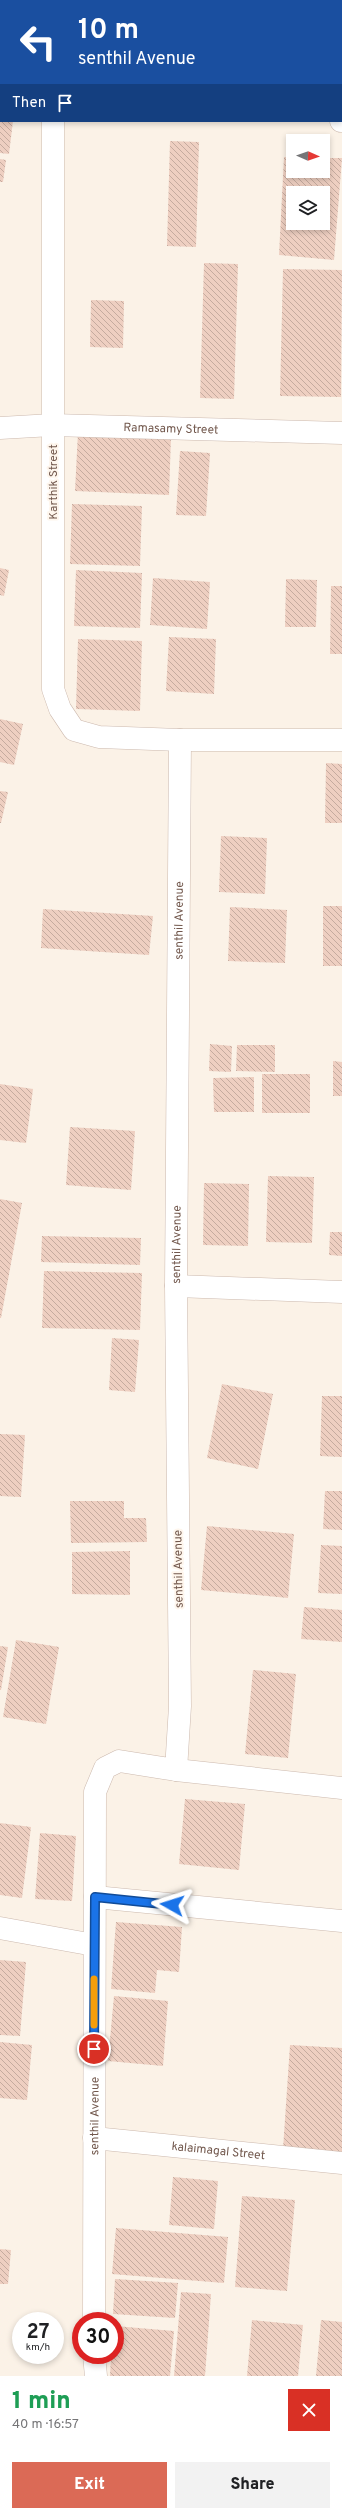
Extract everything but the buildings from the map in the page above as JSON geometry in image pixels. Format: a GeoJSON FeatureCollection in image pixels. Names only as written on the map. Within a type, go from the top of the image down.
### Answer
{"type":"FeatureCollection","features":[{"type":"Feature","properties":{"kind":"street","name":"Karthik Street"},"geometry":{"type":"LineString","coordinates":[[53,122],[53,689],[60,709],[74,730],[99,736],[180,740],[342,740]]}},
{"type":"Feature","properties":{"kind":"street","name":"Ramasamy Street"},"geometry":{"type":"LineString","coordinates":[[0,428],[52,425],[342,433]]}},
{"type":"Feature","properties":{"kind":"street","name":"senthil Avenue"},"geometry":{"type":"LineString","coordinates":[[94,2312],[94,1792],[105,1768],[119,1762],[176,1770],[180,1706],[176,1286],[180,740]]}},
{"type":"Feature","properties":{"kind":"street"},"geometry":{"type":"LineString","coordinates":[[176,1286],[342,1292]]}},
{"type":"Feature","properties":{"kind":"street"},"geometry":{"type":"LineString","coordinates":[[176,1770],[342,1788]]}},
{"type":"Feature","properties":{"kind":"street"},"geometry":{"type":"LineString","coordinates":[[95,1897],[342,1921]]}},
{"type":"Feature","properties":{"kind":"street"},"geometry":{"type":"LineString","coordinates":[[0,1928],[94,1945]]}},
{"type":"Feature","properties":{"kind":"street","name":"kalaimagal Street"},"geometry":{"type":"LineString","coordinates":[[94,2138],[342,2163]]}},
{"type":"Feature","properties":{"kind":"street"},"geometry":{"type":"LineString","coordinates":[[95,2364],[96,2376]]}},
{"type":"Feature","properties":{"kind":"slow traffic"},"geometry":{"type":"LineString","coordinates":[[94,1979],[94,2025]]}},
{"type":"Feature","properties":{"kind":"route"},"geometry":{"type":"LineString","coordinates":[[94,2049],[95,1897],[172,1905]]}}]}
